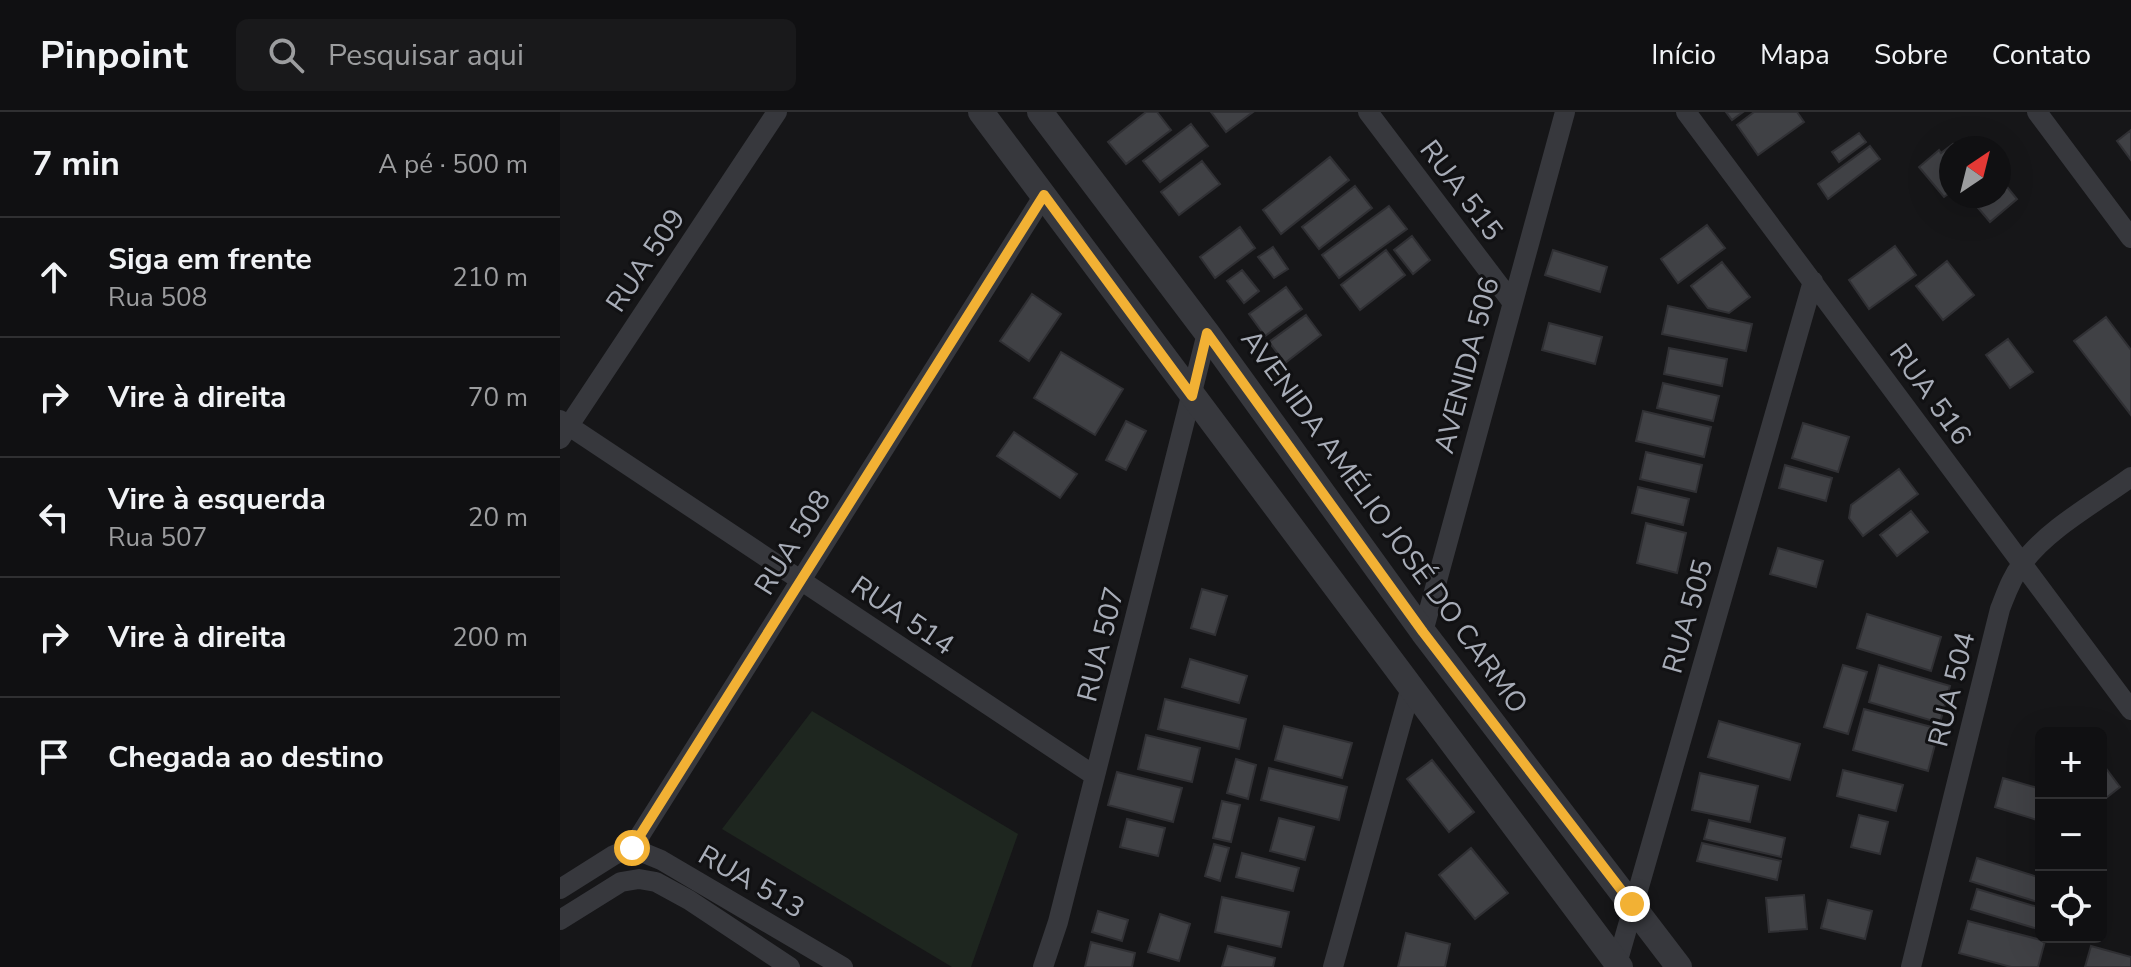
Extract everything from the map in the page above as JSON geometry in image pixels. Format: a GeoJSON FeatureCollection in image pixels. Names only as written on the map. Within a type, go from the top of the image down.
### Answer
{"type":"FeatureCollection","features":[{"type":"Feature","properties":{"kind":"street","name":"RUA 509"},"geometry":{"type":"LineString","coordinates":[[563,429],[777,112]]}},
{"type":"Feature","properties":{"kind":"street"},"geometry":{"type":"LineString","coordinates":[[981,112],[1617,966]]}},
{"type":"Feature","properties":{"kind":"street","name":"AVENIDA AMÉLIO JOSÉ DO CARMO"},"geometry":{"type":"LineString","coordinates":[[1040,112],[1207,333],[1423,632],[1679,967]]}},
{"type":"Feature","properties":{"kind":"street","name":"RUA 515"},"geometry":{"type":"LineString","coordinates":[[1368,112],[1512,302]]}},
{"type":"Feature","properties":{"kind":"street","name":"AVENIDA 506"},"geometry":{"type":"LineString","coordinates":[[1423,632],[1565,112]]}},
{"type":"Feature","properties":{"kind":"street","name":"RUA 516"},"geometry":{"type":"LineString","coordinates":[[1686,112],[2131,710]]}},
{"type":"Feature","properties":{"kind":"street"},"geometry":{"type":"LineString","coordinates":[[2037,112],[2131,238]]}},
{"type":"Feature","properties":{"kind":"street","name":"RUA 508"},"geometry":{"type":"LineString","coordinates":[[632,848],[1044,195]]}},
{"type":"Feature","properties":{"kind":"street","name":"RUA 505"},"geometry":{"type":"LineString","coordinates":[[1617,966],[1632,904],[1813,281]]}},
{"type":"Feature","properties":{"kind":"street","name":"RUA 507"},"geometry":{"type":"LineString","coordinates":[[1043,967],[1058,922],[1207,333]]}},
{"type":"Feature","properties":{"kind":"street","name":"RUA 514"},"geometry":{"type":"LineString","coordinates":[[563,429],[801,581],[1095,776]]}},
{"type":"Feature","properties":{"kind":"street","name":"RUA 504"},"geometry":{"type":"LineString","coordinates":[[1911,967],[2000,609],[2009,584],[2022,564],[2046,539],[2131,477]]}},
{"type":"Feature","properties":{"kind":"street"},"geometry":{"type":"LineString","coordinates":[[1333,967],[1411,687]]}},
{"type":"Feature","properties":{"kind":"street"},"geometry":{"type":"LineString","coordinates":[[560,889],[614,855],[632,848]]}},
{"type":"Feature","properties":{"kind":"street","name":"RUA 513"},"geometry":{"type":"LineString","coordinates":[[632,848],[661,860],[843,967]]}},
{"type":"Feature","properties":{"kind":"street","name":"RUA 513"},"geometry":{"type":"LineString","coordinates":[[560,920],[621,882],[639,879],[656,882],[689,900],[790,967]]}},
{"type":"Feature","properties":{"kind":"shaded area"},"geometry":{"type":"Polygon","coordinates":[[[812,711],[1018,834],[971,967],[952,967],[722,829],[812,711]]]}},
{"type":"Feature","properties":{"kind":"building"},"geometry":{"type":"Polygon","coordinates":[[[1146,112],[1157,112],[1171,130],[1126,164],[1108,142],[1146,112]]]}},
{"type":"Feature","properties":{"kind":"building"},"geometry":{"type":"Polygon","coordinates":[[[1211,112],[1253,112],[1226,132],[1211,112]]]}},
{"type":"Feature","properties":{"kind":"building"},"geometry":{"type":"Polygon","coordinates":[[[1726,112],[1743,112],[1732,120],[1726,112]]]}},
{"type":"Feature","properties":{"kind":"building"},"geometry":{"type":"Polygon","coordinates":[[[1754,112],[1797,112],[1804,122],[1758,155],[1737,125],[1754,112]]]}},
{"type":"Feature","properties":{"kind":"building"},"geometry":{"type":"Polygon","coordinates":[[[1191,124],[1208,146],[1160,182],[1143,161],[1191,124]]]}},
{"type":"Feature","properties":{"kind":"building"},"geometry":{"type":"Polygon","coordinates":[[[2131,130],[2131,160],[2117,141],[2131,130]]]}},
{"type":"Feature","properties":{"kind":"building"},"geometry":{"type":"Polygon","coordinates":[[[1859,133],[1866,142],[1839,162],[1832,152],[1859,133]]]}},
{"type":"Feature","properties":{"kind":"building"},"geometry":{"type":"Polygon","coordinates":[[[1870,146],[1880,159],[1828,199],[1818,184],[1870,146]]]}},
{"type":"Feature","properties":{"kind":"building"},"geometry":{"type":"Polygon","coordinates":[[[1939,150],[1939,191],[1919,167],[1939,150]]]}},
{"type":"Feature","properties":{"kind":"building"},"geometry":{"type":"Polygon","coordinates":[[[1330,157],[1349,180],[1281,234],[1263,210],[1330,157]]]}},
{"type":"Feature","properties":{"kind":"building"},"geometry":{"type":"Polygon","coordinates":[[[1202,161],[1220,184],[1179,215],[1161,192],[1202,161]]]}},
{"type":"Feature","properties":{"kind":"building"},"geometry":{"type":"Polygon","coordinates":[[[1355,186],[1372,208],[1319,249],[1302,227],[1355,186]]]}},
{"type":"Feature","properties":{"kind":"building"},"geometry":{"type":"Polygon","coordinates":[[[1389,206],[1407,229],[1339,278],[1322,255],[1389,206]]]}},
{"type":"Feature","properties":{"kind":"building"},"geometry":{"type":"Polygon","coordinates":[[[1978,208],[2006,208],[1990,222],[1978,208]]]}},
{"type":"Feature","properties":{"kind":"building"},"geometry":{"type":"Polygon","coordinates":[[[1707,225],[1725,248],[1678,283],[1661,259],[1707,225]]]}},
{"type":"Feature","properties":{"kind":"building"},"geometry":{"type":"Polygon","coordinates":[[[1240,227],[1255,248],[1215,278],[1200,257],[1240,227]]]}},
{"type":"Feature","properties":{"kind":"building"},"geometry":{"type":"Polygon","coordinates":[[[1412,236],[1430,260],[1413,274],[1394,250],[1412,236]]]}},
{"type":"Feature","properties":{"kind":"building"},"geometry":{"type":"Polygon","coordinates":[[[1895,246],[1916,275],[1869,309],[1849,280],[1895,246]]]}},
{"type":"Feature","properties":{"kind":"building"},"geometry":{"type":"Polygon","coordinates":[[[1273,247],[1288,269],[1274,278],[1258,257],[1273,247]]]}},
{"type":"Feature","properties":{"kind":"building"},"geometry":{"type":"Polygon","coordinates":[[[1386,250],[1405,275],[1360,310],[1341,285],[1386,250]]]}},
{"type":"Feature","properties":{"kind":"building"},"geometry":{"type":"Polygon","coordinates":[[[1553,250],[1607,267],[1600,292],[1545,275],[1553,250]]]}},
{"type":"Feature","properties":{"kind":"building"},"geometry":{"type":"Polygon","coordinates":[[[1947,261],[1974,295],[1943,320],[1916,286],[1947,261]]]}},
{"type":"Feature","properties":{"kind":"building"},"geometry":{"type":"Polygon","coordinates":[[[1722,262],[1750,297],[1729,313],[1708,308],[1691,286],[1722,262]]]}},
{"type":"Feature","properties":{"kind":"building"},"geometry":{"type":"Polygon","coordinates":[[[1242,270],[1259,291],[1244,303],[1227,281],[1242,270]]]}},
{"type":"Feature","properties":{"kind":"building"},"geometry":{"type":"Polygon","coordinates":[[[1286,287],[1302,309],[1265,336],[1249,314],[1286,287]]]}},
{"type":"Feature","properties":{"kind":"building"},"geometry":{"type":"Polygon","coordinates":[[[1032,294],[1061,314],[1029,361],[1000,341],[1032,294]]]}},
{"type":"Feature","properties":{"kind":"building"},"geometry":{"type":"Polygon","coordinates":[[[1668,306],[1752,324],[1746,351],[1662,334],[1668,306]]]}},
{"type":"Feature","properties":{"kind":"building"},"geometry":{"type":"Polygon","coordinates":[[[1306,315],[1321,335],[1285,363],[1269,342],[1306,315]]]}},
{"type":"Feature","properties":{"kind":"building"},"geometry":{"type":"Polygon","coordinates":[[[2106,317],[2131,350],[2131,415],[2074,341],[2106,317]]]}},
{"type":"Feature","properties":{"kind":"building"},"geometry":{"type":"Polygon","coordinates":[[[1549,323],[1602,337],[1595,364],[1542,350],[1549,323]]]}},
{"type":"Feature","properties":{"kind":"building"},"geometry":{"type":"Polygon","coordinates":[[[2008,339],[2033,372],[2010,388],[1986,355],[2008,339]]]}},
{"type":"Feature","properties":{"kind":"building"},"geometry":{"type":"Polygon","coordinates":[[[1669,348],[1727,359],[1722,386],[1664,374],[1669,348]]]}},
{"type":"Feature","properties":{"kind":"building"},"geometry":{"type":"Polygon","coordinates":[[[1061,352],[1123,389],[1095,435],[1034,398],[1061,352]]]}},
{"type":"Feature","properties":{"kind":"building"},"geometry":{"type":"Polygon","coordinates":[[[1663,383],[1719,396],[1713,421],[1657,408],[1663,383]]]}},
{"type":"Feature","properties":{"kind":"building"},"geometry":{"type":"Polygon","coordinates":[[[1643,411],[1711,427],[1704,457],[1636,441],[1643,411]]]}},
{"type":"Feature","properties":{"kind":"building"},"geometry":{"type":"Polygon","coordinates":[[[1126,421],[1146,431],[1126,470],[1106,460],[1126,421]]]}},
{"type":"Feature","properties":{"kind":"building"},"geometry":{"type":"Polygon","coordinates":[[[1803,423],[1849,437],[1838,472],[1792,458],[1803,423]]]}},
{"type":"Feature","properties":{"kind":"building"},"geometry":{"type":"Polygon","coordinates":[[[1014,432],[1077,474],[1060,498],[997,456],[1014,432]]]}},
{"type":"Feature","properties":{"kind":"building"},"geometry":{"type":"Polygon","coordinates":[[[1646,452],[1702,465],[1696,492],[1640,479],[1646,452]]]}},
{"type":"Feature","properties":{"kind":"building"},"geometry":{"type":"Polygon","coordinates":[[[1785,465],[1832,478],[1826,501],[1779,488],[1785,465]]]}},
{"type":"Feature","properties":{"kind":"building"},"geometry":{"type":"Polygon","coordinates":[[[1899,469],[1918,494],[1863,536],[1849,518],[1851,505],[1899,469]]]}},
{"type":"Feature","properties":{"kind":"building"},"geometry":{"type":"Polygon","coordinates":[[[1638,487],[1689,499],[1683,525],[1632,513],[1638,487]]]}},
{"type":"Feature","properties":{"kind":"building"},"geometry":{"type":"Polygon","coordinates":[[[1911,511],[1928,532],[1897,556],[1880,535],[1911,511]]]}},
{"type":"Feature","properties":{"kind":"building"},"geometry":{"type":"Polygon","coordinates":[[[1646,523],[1686,533],[1677,573],[1637,563],[1646,523]]]}},
{"type":"Feature","properties":{"kind":"building"},"geometry":{"type":"Polygon","coordinates":[[[1778,548],[1823,561],[1816,587],[1770,574],[1778,548]]]}},
{"type":"Feature","properties":{"kind":"building"},"geometry":{"type":"Polygon","coordinates":[[[1202,589],[1227,596],[1215,635],[1191,628],[1202,589]]]}},
{"type":"Feature","properties":{"kind":"building"},"geometry":{"type":"Polygon","coordinates":[[[1867,614],[1941,637],[1931,671],[1857,648],[1867,614]]]}},
{"type":"Feature","properties":{"kind":"building"},"geometry":{"type":"Polygon","coordinates":[[[1190,659],[1247,676],[1239,703],[1182,687],[1190,659]]]}},
{"type":"Feature","properties":{"kind":"building"},"geometry":{"type":"Polygon","coordinates":[[[1843,665],[1867,672],[1848,734],[1824,727],[1843,665]]]}},
{"type":"Feature","properties":{"kind":"building"},"geometry":{"type":"Polygon","coordinates":[[[1879,665],[1950,686],[1940,723],[1869,702],[1879,665]]]}},
{"type":"Feature","properties":{"kind":"building"},"geometry":{"type":"Polygon","coordinates":[[[1165,699],[1246,719],[1239,749],[1158,729],[1165,699]]]}},
{"type":"Feature","properties":{"kind":"building"},"geometry":{"type":"Polygon","coordinates":[[[1864,709],[1939,729],[1928,771],[1853,750],[1864,709]]]}},
{"type":"Feature","properties":{"kind":"building"},"geometry":{"type":"Polygon","coordinates":[[[1719,721],[1800,744],[1790,780],[1708,757],[1719,721]]]}},
{"type":"Feature","properties":{"kind":"building"},"geometry":{"type":"Polygon","coordinates":[[[1284,726],[1352,743],[1342,778],[1275,760],[1284,726]]]}},
{"type":"Feature","properties":{"kind":"building"},"geometry":{"type":"Polygon","coordinates":[[[1146,735],[1200,748],[1192,782],[1138,769],[1146,735]]]}},
{"type":"Feature","properties":{"kind":"building"},"geometry":{"type":"Polygon","coordinates":[[[1236,759],[1256,765],[1248,799],[1227,793],[1236,759]]]}},
{"type":"Feature","properties":{"kind":"building"},"geometry":{"type":"Polygon","coordinates":[[[1432,760],[1474,812],[1449,832],[1407,779],[1432,760]]]}},
{"type":"Feature","properties":{"kind":"building"},"geometry":{"type":"Polygon","coordinates":[[[1269,768],[1347,787],[1339,820],[1261,800],[1269,768]]]}},
{"type":"Feature","properties":{"kind":"building"},"geometry":{"type":"Polygon","coordinates":[[[1843,770],[1903,785],[1896,811],[1837,796],[1843,770]]]}},
{"type":"Feature","properties":{"kind":"building"},"geometry":{"type":"Polygon","coordinates":[[[2107,770],[2120,787],[2107,797],[2107,770]]]}},
{"type":"Feature","properties":{"kind":"building"},"geometry":{"type":"Polygon","coordinates":[[[1117,772],[1182,788],[1173,822],[1108,805],[1117,772]]]}},
{"type":"Feature","properties":{"kind":"building"},"geometry":{"type":"Polygon","coordinates":[[[1700,773],[1758,786],[1750,822],[1692,810],[1700,773]]]}},
{"type":"Feature","properties":{"kind":"building"},"geometry":{"type":"Polygon","coordinates":[[[2003,778],[2035,787],[2035,819],[1995,807],[2003,778]]]}},
{"type":"Feature","properties":{"kind":"building"},"geometry":{"type":"Polygon","coordinates":[[[1222,801],[1240,805],[1231,842],[1213,838],[1222,801]]]}},
{"type":"Feature","properties":{"kind":"building"},"geometry":{"type":"Polygon","coordinates":[[[1859,815],[1888,822],[1880,854],[1851,847],[1859,815]]]}},
{"type":"Feature","properties":{"kind":"building"},"geometry":{"type":"Polygon","coordinates":[[[1279,818],[1314,827],[1305,860],[1270,851],[1279,818]]]}},
{"type":"Feature","properties":{"kind":"building"},"geometry":{"type":"Polygon","coordinates":[[[1127,819],[1165,828],[1158,856],[1120,847],[1127,819]]]}},
{"type":"Feature","properties":{"kind":"building"},"geometry":{"type":"Polygon","coordinates":[[[1709,820],[1785,838],[1781,857],[1704,839],[1709,820]]]}},
{"type":"Feature","properties":{"kind":"building"},"geometry":{"type":"Polygon","coordinates":[[[1702,843],[1781,861],[1777,880],[1697,861],[1702,843]]]}},
{"type":"Feature","properties":{"kind":"building"},"geometry":{"type":"Polygon","coordinates":[[[1214,844],[1229,848],[1220,881],[1205,876],[1214,844]]]}},
{"type":"Feature","properties":{"kind":"building"},"geometry":{"type":"Polygon","coordinates":[[[1471,848],[1508,893],[1475,919],[1439,875],[1471,848]]]}},
{"type":"Feature","properties":{"kind":"building"},"geometry":{"type":"Polygon","coordinates":[[[1242,853],[1299,868],[1293,891],[1236,877],[1242,853]]]}},
{"type":"Feature","properties":{"kind":"building"},"geometry":{"type":"Polygon","coordinates":[[[1977,858],[2035,876],[2035,901],[1970,881],[1977,858]]]}},
{"type":"Feature","properties":{"kind":"building"},"geometry":{"type":"Polygon","coordinates":[[[1977,889],[2035,906],[2035,928],[1971,909],[1977,889]]]}},
{"type":"Feature","properties":{"kind":"building"},"geometry":{"type":"Polygon","coordinates":[[[1804,895],[1807,929],[1769,932],[1766,898],[1804,895]]]}},
{"type":"Feature","properties":{"kind":"building"},"geometry":{"type":"Polygon","coordinates":[[[1222,897],[1289,912],[1281,947],[1215,932],[1222,897]]]}},
{"type":"Feature","properties":{"kind":"building"},"geometry":{"type":"Polygon","coordinates":[[[1828,900],[1872,911],[1865,939],[1821,928],[1828,900]]]}},
{"type":"Feature","properties":{"kind":"building"},"geometry":{"type":"Polygon","coordinates":[[[1098,911],[1128,920],[1122,941],[1092,932],[1098,911]]]}},
{"type":"Feature","properties":{"kind":"building"},"geometry":{"type":"Polygon","coordinates":[[[1160,914],[1190,924],[1179,961],[1148,952],[1160,914]]]}},
{"type":"Feature","properties":{"kind":"building"},"geometry":{"type":"Polygon","coordinates":[[[1968,921],[2035,938],[2035,943],[2044,943],[2038,967],[2011,967],[1959,953],[1968,921]]]}},
{"type":"Feature","properties":{"kind":"building"},"geometry":{"type":"Polygon","coordinates":[[[1406,933],[1450,944],[1445,967],[1398,967],[1406,933]]]}},
{"type":"Feature","properties":{"kind":"building"},"geometry":{"type":"Polygon","coordinates":[[[1091,942],[1135,953],[1132,967],[1085,967],[1091,942]]]}},
{"type":"Feature","properties":{"kind":"building"},"geometry":{"type":"Polygon","coordinates":[[[1228,946],[1275,958],[1273,967],[1222,967],[1228,946]]]}},
{"type":"Feature","properties":{"kind":"building"},"geometry":{"type":"Polygon","coordinates":[[[2091,946],[2131,957],[2131,967],[2085,967],[2091,946]]]}},
{"type":"Feature","properties":{"kind":"route"},"geometry":{"type":"LineString","coordinates":[[632,848],[1044,195],[1192,396],[1207,333],[1423,632],[1632,904]]}}]}
